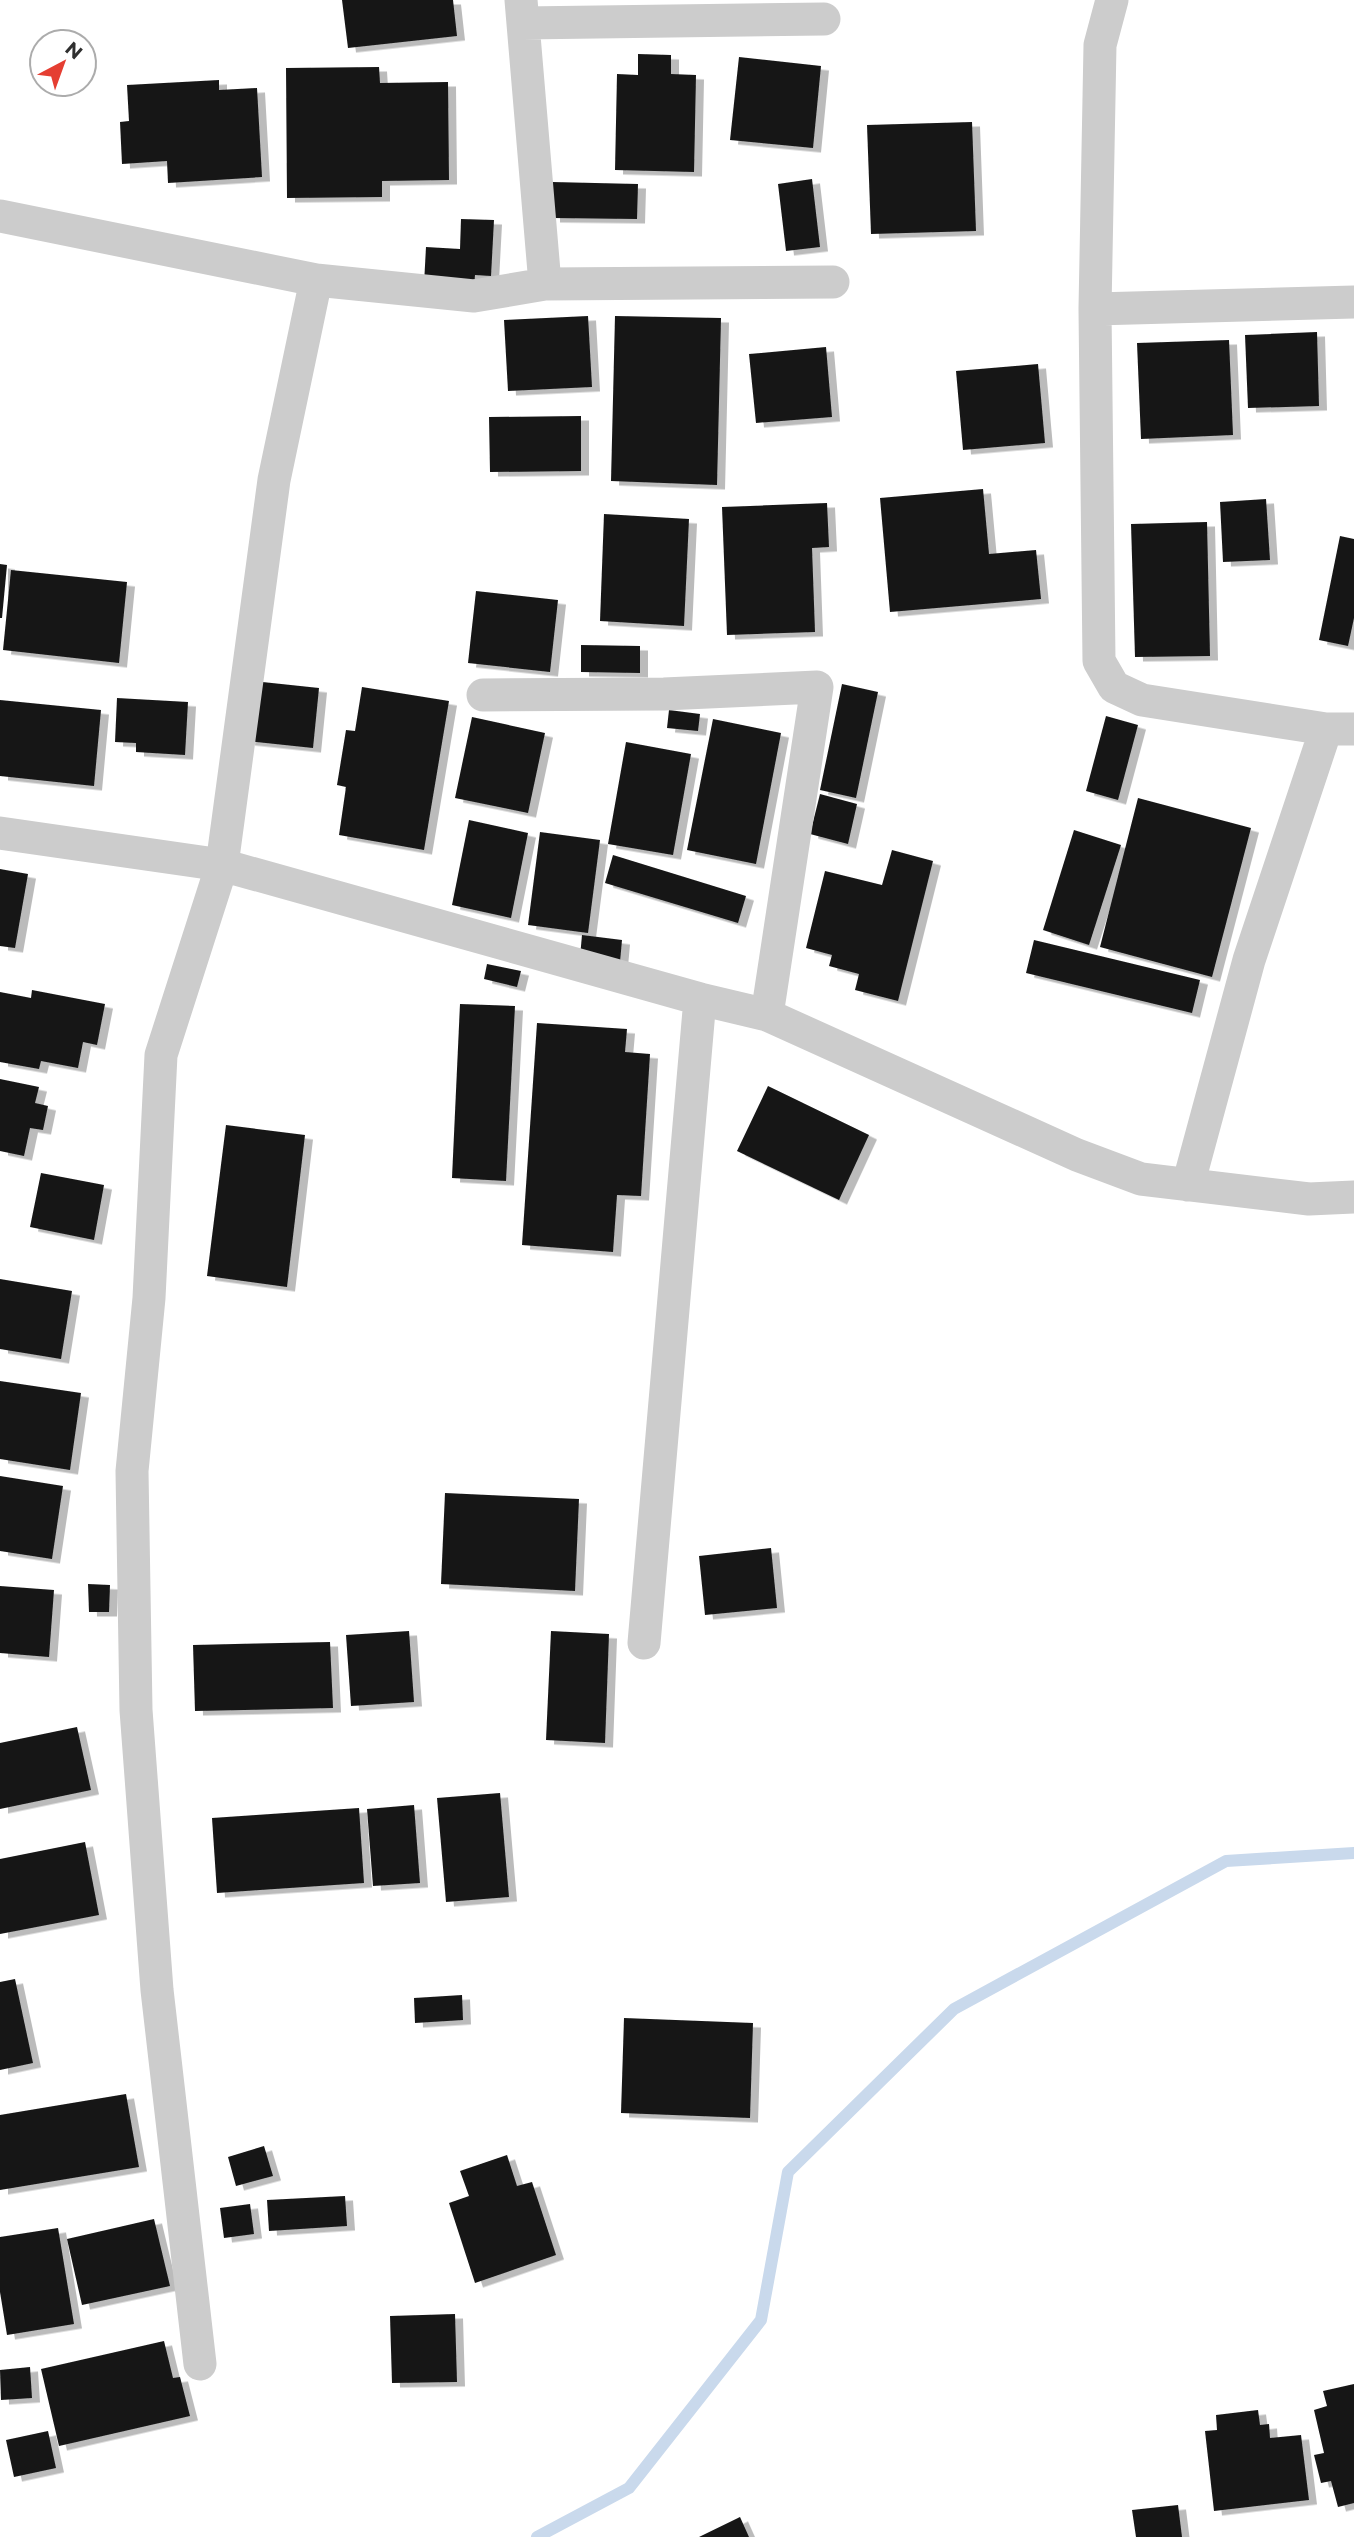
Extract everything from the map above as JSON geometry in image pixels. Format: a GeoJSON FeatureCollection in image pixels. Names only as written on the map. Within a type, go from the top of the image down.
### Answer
{"type":"FeatureCollection","features":[{"type":"Feature","properties":{"kind":"street"},"geometry":{"type":"LineString","coordinates":[[1112,0],[1100,45],[1095,309],[1099,661],[1114,687],[1142,700],[1340,729],[1249,960],[1188,1185]]}},
{"type":"Feature","properties":{"kind":"street"},"geometry":{"type":"LineString","coordinates":[[545,284],[522,12],[824,19]]}},
{"type":"Feature","properties":{"kind":"street"},"geometry":{"type":"LineString","coordinates":[[0,216],[316,279],[474,296],[545,284],[833,282]]}},
{"type":"Feature","properties":{"kind":"street"},"geometry":{"type":"LineString","coordinates":[[200,2364],[157,1990],[136,1710],[132,1471],[149,1298],[161,1055],[222,865],[274,480],[316,279]]}},
{"type":"Feature","properties":{"kind":"street"},"geometry":{"type":"LineString","coordinates":[[1095,309],[1354,302]]}},
{"type":"Feature","properties":{"kind":"street"},"geometry":{"type":"LineString","coordinates":[[483,695],[664,694],[817,687],[767,1015]]}},
{"type":"Feature","properties":{"kind":"street"},"geometry":{"type":"LineString","coordinates":[[0,833],[222,865],[700,999],[767,1015],[1077,1155],[1141,1179],[1310,1199],[1354,1197]]}},
{"type":"Feature","properties":{"kind":"street"},"geometry":{"type":"LineString","coordinates":[[644,1643],[700,999]]}},
{"type":"Feature","properties":{"kind":"building"},"geometry":{"type":"Polygon","coordinates":[[[342,0],[453,0],[457,36],[348,48],[342,0]]]}},
{"type":"Feature","properties":{"kind":"building"},"geometry":{"type":"Polygon","coordinates":[[[638,54],[671,55],[671,74],[696,75],[694,172],[615,170],[617,74],[638,75],[638,54]]]}},
{"type":"Feature","properties":{"kind":"building"},"geometry":{"type":"Polygon","coordinates":[[[739,57],[821,66],[813,148],[730,140],[739,57]]]}},
{"type":"Feature","properties":{"kind":"building"},"geometry":{"type":"Polygon","coordinates":[[[379,67],[380,83],[448,82],[449,180],[382,181],[382,197],[287,198],[286,68],[379,67]]]}},
{"type":"Feature","properties":{"kind":"building"},"geometry":{"type":"Polygon","coordinates":[[[219,80],[219,90],[257,88],[262,177],[168,183],[167,161],[122,164],[120,122],[129,121],[127,85],[219,80]]]}},
{"type":"Feature","properties":{"kind":"building"},"geometry":{"type":"Polygon","coordinates":[[[972,122],[976,231],[871,234],[867,125],[972,122]]]}},
{"type":"Feature","properties":{"kind":"building"},"geometry":{"type":"Polygon","coordinates":[[[812,179],[820,247],[786,251],[778,184],[812,179]]]}},
{"type":"Feature","properties":{"kind":"building"},"geometry":{"type":"Polygon","coordinates":[[[552,182],[638,184],[637,219],[552,218],[552,182]]]}},
{"type":"Feature","properties":{"kind":"building"},"geometry":{"type":"Polygon","coordinates":[[[461,219],[494,220],[491,276],[475,275],[474,287],[424,284],[426,247],[460,249],[461,219]]]}},
{"type":"Feature","properties":{"kind":"building"},"geometry":{"type":"Polygon","coordinates":[[[588,316],[592,387],[508,391],[504,320],[588,316]]]}},
{"type":"Feature","properties":{"kind":"building"},"geometry":{"type":"Polygon","coordinates":[[[615,316],[721,318],[717,485],[611,481],[615,316]]]}},
{"type":"Feature","properties":{"kind":"building"},"geometry":{"type":"Polygon","coordinates":[[[1317,332],[1319,406],[1248,408],[1245,335],[1317,332]]]}},
{"type":"Feature","properties":{"kind":"building"},"geometry":{"type":"Polygon","coordinates":[[[1229,340],[1233,435],[1141,439],[1137,343],[1229,340]]]}},
{"type":"Feature","properties":{"kind":"building"},"geometry":{"type":"Polygon","coordinates":[[[826,347],[832,417],[756,423],[749,354],[826,347]]]}},
{"type":"Feature","properties":{"kind":"building"},"geometry":{"type":"Polygon","coordinates":[[[1038,364],[1045,443],[963,450],[956,371],[1038,364]]]}},
{"type":"Feature","properties":{"kind":"building"},"geometry":{"type":"Polygon","coordinates":[[[581,416],[581,471],[490,472],[489,417],[581,416]]]}},
{"type":"Feature","properties":{"kind":"building"},"geometry":{"type":"Polygon","coordinates":[[[983,489],[989,554],[1036,550],[1041,599],[890,612],[880,498],[983,489]]]}},
{"type":"Feature","properties":{"kind":"building"},"geometry":{"type":"Polygon","coordinates":[[[1266,499],[1270,560],[1223,562],[1220,502],[1266,499]]]}},
{"type":"Feature","properties":{"kind":"building"},"geometry":{"type":"Polygon","coordinates":[[[827,503],[829,547],[812,548],[815,632],[727,635],[722,507],[827,503]]]}},
{"type":"Feature","properties":{"kind":"building"},"geometry":{"type":"Polygon","coordinates":[[[604,514],[689,519],[684,626],[600,621],[604,514]]]}},
{"type":"Feature","properties":{"kind":"building"},"geometry":{"type":"Polygon","coordinates":[[[1207,522],[1210,656],[1135,657],[1131,524],[1207,522]]]}},
{"type":"Feature","properties":{"kind":"building"},"geometry":{"type":"Polygon","coordinates":[[[1340,536],[1354,539],[1354,618],[1348,646],[1319,640],[1340,536]]]}},
{"type":"Feature","properties":{"kind":"building"},"geometry":{"type":"Polygon","coordinates":[[[0,564],[7,565],[2,618],[0,618],[0,564]]]}},
{"type":"Feature","properties":{"kind":"building"},"geometry":{"type":"Polygon","coordinates":[[[11,570],[127,582],[119,663],[3,650],[11,570]]]}},
{"type":"Feature","properties":{"kind":"building"},"geometry":{"type":"Polygon","coordinates":[[[476,591],[558,600],[550,672],[468,663],[476,591]]]}},
{"type":"Feature","properties":{"kind":"building"},"geometry":{"type":"Polygon","coordinates":[[[581,645],[640,646],[640,673],[581,672],[581,645]]]}},
{"type":"Feature","properties":{"kind":"building"},"geometry":{"type":"Polygon","coordinates":[[[253,681],[319,688],[313,748],[247,741],[253,681]]]}},
{"type":"Feature","properties":{"kind":"building"},"geometry":{"type":"Polygon","coordinates":[[[842,684],[878,692],[856,798],[820,790],[842,684]]]}},
{"type":"Feature","properties":{"kind":"building"},"geometry":{"type":"Polygon","coordinates":[[[362,687],[449,701],[424,850],[339,835],[346,787],[337,785],[346,730],[355,731],[362,687]]]}},
{"type":"Feature","properties":{"kind":"building"},"geometry":{"type":"Polygon","coordinates":[[[117,698],[188,702],[185,755],[136,752],[136,743],[115,742],[117,698]]]}},
{"type":"Feature","properties":{"kind":"building"},"geometry":{"type":"Polygon","coordinates":[[[0,700],[101,710],[94,786],[0,776],[0,700]]]}},
{"type":"Feature","properties":{"kind":"building"},"geometry":{"type":"Polygon","coordinates":[[[669,710],[700,714],[698,731],[667,728],[669,710]]]}},
{"type":"Feature","properties":{"kind":"building"},"geometry":{"type":"Polygon","coordinates":[[[1106,716],[1138,725],[1118,800],[1086,791],[1106,716]]]}},
{"type":"Feature","properties":{"kind":"building"},"geometry":{"type":"Polygon","coordinates":[[[472,717],[545,733],[528,813],[455,798],[472,717]]]}},
{"type":"Feature","properties":{"kind":"building"},"geometry":{"type":"Polygon","coordinates":[[[713,719],[781,733],[756,864],[687,850],[713,719]]]}},
{"type":"Feature","properties":{"kind":"building"},"geometry":{"type":"Polygon","coordinates":[[[626,742],[691,754],[673,855],[608,844],[626,742]]]}},
{"type":"Feature","properties":{"kind":"building"},"geometry":{"type":"Polygon","coordinates":[[[820,794],[857,804],[848,844],[810,834],[820,794]]]}},
{"type":"Feature","properties":{"kind":"building"},"geometry":{"type":"Polygon","coordinates":[[[1138,798],[1251,828],[1212,977],[1100,947],[1138,798]]]}},
{"type":"Feature","properties":{"kind":"building"},"geometry":{"type":"Polygon","coordinates":[[[469,820],[528,833],[511,918],[452,905],[469,820]]]}},
{"type":"Feature","properties":{"kind":"building"},"geometry":{"type":"Polygon","coordinates":[[[1074,830],[1121,845],[1089,945],[1043,930],[1074,830]]]}},
{"type":"Feature","properties":{"kind":"building"},"geometry":{"type":"Polygon","coordinates":[[[540,832],[600,840],[588,933],[528,925],[540,832]]]}},
{"type":"Feature","properties":{"kind":"building"},"geometry":{"type":"Polygon","coordinates":[[[892,850],[933,861],[898,1001],[855,990],[859,974],[829,966],[832,955],[806,948],[825,871],[882,885],[892,850]]]}},
{"type":"Feature","properties":{"kind":"building"},"geometry":{"type":"Polygon","coordinates":[[[613,855],[746,896],[738,923],[605,883],[613,855]]]}},
{"type":"Feature","properties":{"kind":"building"},"geometry":{"type":"Polygon","coordinates":[[[0,869],[28,874],[15,948],[0,946],[0,869]]]}},
{"type":"Feature","properties":{"kind":"building"},"geometry":{"type":"Polygon","coordinates":[[[582,935],[622,940],[620,962],[580,957],[582,935]]]}},
{"type":"Feature","properties":{"kind":"building"},"geometry":{"type":"Polygon","coordinates":[[[1034,940],[1200,980],[1192,1013],[1026,973],[1034,940]]]}},
{"type":"Feature","properties":{"kind":"building"},"geometry":{"type":"Polygon","coordinates":[[[487,964],[521,971],[517,987],[484,979],[487,964]]]}},
{"type":"Feature","properties":{"kind":"building"},"geometry":{"type":"Polygon","coordinates":[[[32,990],[105,1004],[97,1045],[83,1042],[78,1068],[41,1061],[39,1069],[0,1062],[0,992],[31,998],[32,990]]]}},
{"type":"Feature","properties":{"kind":"building"},"geometry":{"type":"Polygon","coordinates":[[[460,1004],[515,1006],[506,1181],[452,1178],[460,1004]]]}},
{"type":"Feature","properties":{"kind":"building"},"geometry":{"type":"Polygon","coordinates":[[[537,1023],[627,1029],[625,1052],[650,1054],[641,1196],[617,1195],[613,1252],[522,1245],[537,1023]]]}},
{"type":"Feature","properties":{"kind":"building"},"geometry":{"type":"Polygon","coordinates":[[[0,1079],[39,1087],[35,1103],[48,1106],[43,1130],[30,1128],[24,1156],[0,1151],[0,1079]]]}},
{"type":"Feature","properties":{"kind":"building"},"geometry":{"type":"Polygon","coordinates":[[[768,1086],[869,1135],[839,1200],[737,1151],[768,1086]]]}},
{"type":"Feature","properties":{"kind":"building"},"geometry":{"type":"Polygon","coordinates":[[[226,1125],[305,1135],[287,1287],[207,1276],[226,1125]]]}},
{"type":"Feature","properties":{"kind":"building"},"geometry":{"type":"Polygon","coordinates":[[[41,1173],[104,1185],[94,1240],[30,1227],[41,1173]]]}},
{"type":"Feature","properties":{"kind":"building"},"geometry":{"type":"Polygon","coordinates":[[[0,1279],[72,1291],[61,1359],[0,1349],[0,1279]]]}},
{"type":"Feature","properties":{"kind":"building"},"geometry":{"type":"Polygon","coordinates":[[[0,1381],[81,1393],[70,1470],[0,1459],[0,1381]]]}},
{"type":"Feature","properties":{"kind":"building"},"geometry":{"type":"Polygon","coordinates":[[[0,1476],[63,1486],[52,1559],[0,1551],[0,1476]]]}},
{"type":"Feature","properties":{"kind":"building"},"geometry":{"type":"Polygon","coordinates":[[[445,1493],[579,1499],[575,1591],[441,1584],[445,1493]]]}},
{"type":"Feature","properties":{"kind":"building"},"geometry":{"type":"Polygon","coordinates":[[[771,1548],[777,1608],[705,1615],[699,1556],[771,1548]]]}},
{"type":"Feature","properties":{"kind":"building"},"geometry":{"type":"Polygon","coordinates":[[[88,1584],[110,1585],[109,1612],[89,1612],[88,1584]]]}},
{"type":"Feature","properties":{"kind":"building"},"geometry":{"type":"Polygon","coordinates":[[[0,1586],[54,1590],[49,1657],[0,1653],[0,1586]]]}},
{"type":"Feature","properties":{"kind":"building"},"geometry":{"type":"Polygon","coordinates":[[[409,1631],[414,1702],[351,1706],[346,1635],[409,1631]]]}},
{"type":"Feature","properties":{"kind":"building"},"geometry":{"type":"Polygon","coordinates":[[[551,1631],[609,1634],[605,1743],[546,1740],[551,1631]]]}},
{"type":"Feature","properties":{"kind":"building"},"geometry":{"type":"Polygon","coordinates":[[[330,1642],[333,1708],[195,1711],[193,1645],[330,1642]]]}},
{"type":"Feature","properties":{"kind":"building"},"geometry":{"type":"Polygon","coordinates":[[[77,1727],[91,1790],[0,1809],[0,1743],[77,1727]]]}},
{"type":"Feature","properties":{"kind":"building"},"geometry":{"type":"Polygon","coordinates":[[[500,1793],[509,1897],[446,1902],[437,1798],[500,1793]]]}},
{"type":"Feature","properties":{"kind":"building"},"geometry":{"type":"Polygon","coordinates":[[[414,1805],[420,1883],[373,1886],[367,1809],[414,1805]]]}},
{"type":"Feature","properties":{"kind":"building"},"geometry":{"type":"Polygon","coordinates":[[[359,1808],[364,1883],[217,1893],[212,1818],[359,1808]]]}},
{"type":"Feature","properties":{"kind":"building"},"geometry":{"type":"Polygon","coordinates":[[[85,1842],[99,1915],[0,1934],[0,1859],[85,1842]]]}},
{"type":"Feature","properties":{"kind":"building"},"geometry":{"type":"Polygon","coordinates":[[[15,1979],[33,2063],[0,2070],[0,1982],[15,1979]]]}},
{"type":"Feature","properties":{"kind":"building"},"geometry":{"type":"Polygon","coordinates":[[[462,1995],[463,2020],[415,2023],[414,1998],[462,1995]]]}},
{"type":"Feature","properties":{"kind":"building"},"geometry":{"type":"Polygon","coordinates":[[[624,2018],[753,2023],[750,2118],[621,2113],[624,2018]]]}},
{"type":"Feature","properties":{"kind":"building"},"geometry":{"type":"Polygon","coordinates":[[[126,2094],[139,2167],[0,2190],[0,2115],[126,2094]]]}},
{"type":"Feature","properties":{"kind":"building"},"geometry":{"type":"Polygon","coordinates":[[[264,2146],[273,2176],[236,2186],[228,2157],[264,2146]]]}},
{"type":"Feature","properties":{"kind":"building"},"geometry":{"type":"Polygon","coordinates":[[[507,2155],[517,2186],[532,2182],[556,2255],[475,2283],[449,2203],[469,2196],[460,2171],[507,2155]]]}},
{"type":"Feature","properties":{"kind":"building"},"geometry":{"type":"Polygon","coordinates":[[[345,2196],[347,2226],[269,2231],[267,2200],[345,2196]]]}},
{"type":"Feature","properties":{"kind":"building"},"geometry":{"type":"Polygon","coordinates":[[[250,2204],[254,2234],[224,2238],[220,2208],[250,2204]]]}},
{"type":"Feature","properties":{"kind":"building"},"geometry":{"type":"Polygon","coordinates":[[[154,2219],[170,2286],[82,2305],[67,2239],[154,2219]]]}},
{"type":"Feature","properties":{"kind":"building"},"geometry":{"type":"Polygon","coordinates":[[[58,2228],[74,2324],[7,2335],[0,2292],[0,2237],[58,2228]]]}},
{"type":"Feature","properties":{"kind":"building"},"geometry":{"type":"Polygon","coordinates":[[[455,2314],[457,2382],[392,2383],[390,2316],[455,2314]]]}},
{"type":"Feature","properties":{"kind":"building"},"geometry":{"type":"Polygon","coordinates":[[[164,2341],[173,2378],[180,2377],[190,2416],[59,2446],[41,2369],[164,2341]]]}},
{"type":"Feature","properties":{"kind":"building"},"geometry":{"type":"Polygon","coordinates":[[[30,2367],[32,2398],[1,2400],[0,2370],[30,2367]]]}},
{"type":"Feature","properties":{"kind":"building"},"geometry":{"type":"Polygon","coordinates":[[[1354,2384],[1354,2503],[1338,2507],[1331,2481],[1321,2483],[1314,2455],[1324,2453],[1314,2410],[1327,2406],[1323,2391],[1354,2384]]]}},
{"type":"Feature","properties":{"kind":"building"},"geometry":{"type":"Polygon","coordinates":[[[1258,2410],[1260,2425],[1269,2424],[1270,2438],[1301,2435],[1309,2500],[1214,2511],[1205,2431],[1217,2430],[1216,2415],[1258,2410]]]}},
{"type":"Feature","properties":{"kind":"building"},"geometry":{"type":"Polygon","coordinates":[[[48,2431],[56,2468],[14,2477],[6,2440],[48,2431]]]}},
{"type":"Feature","properties":{"kind":"building"},"geometry":{"type":"Polygon","coordinates":[[[1178,2505],[1182,2537],[1136,2537],[1132,2510],[1178,2505]]]}},
{"type":"Feature","properties":{"kind":"building"},"geometry":{"type":"Polygon","coordinates":[[[740,2517],[749,2537],[699,2537],[740,2517]]]}},
{"type":"Feature","properties":{"kind":"waterway"},"geometry":{"type":"LineString","coordinates":[[537,2537],[629,2488],[761,2320],[788,2172],[954,2009],[1226,1861],[1354,1853]]}}]}
